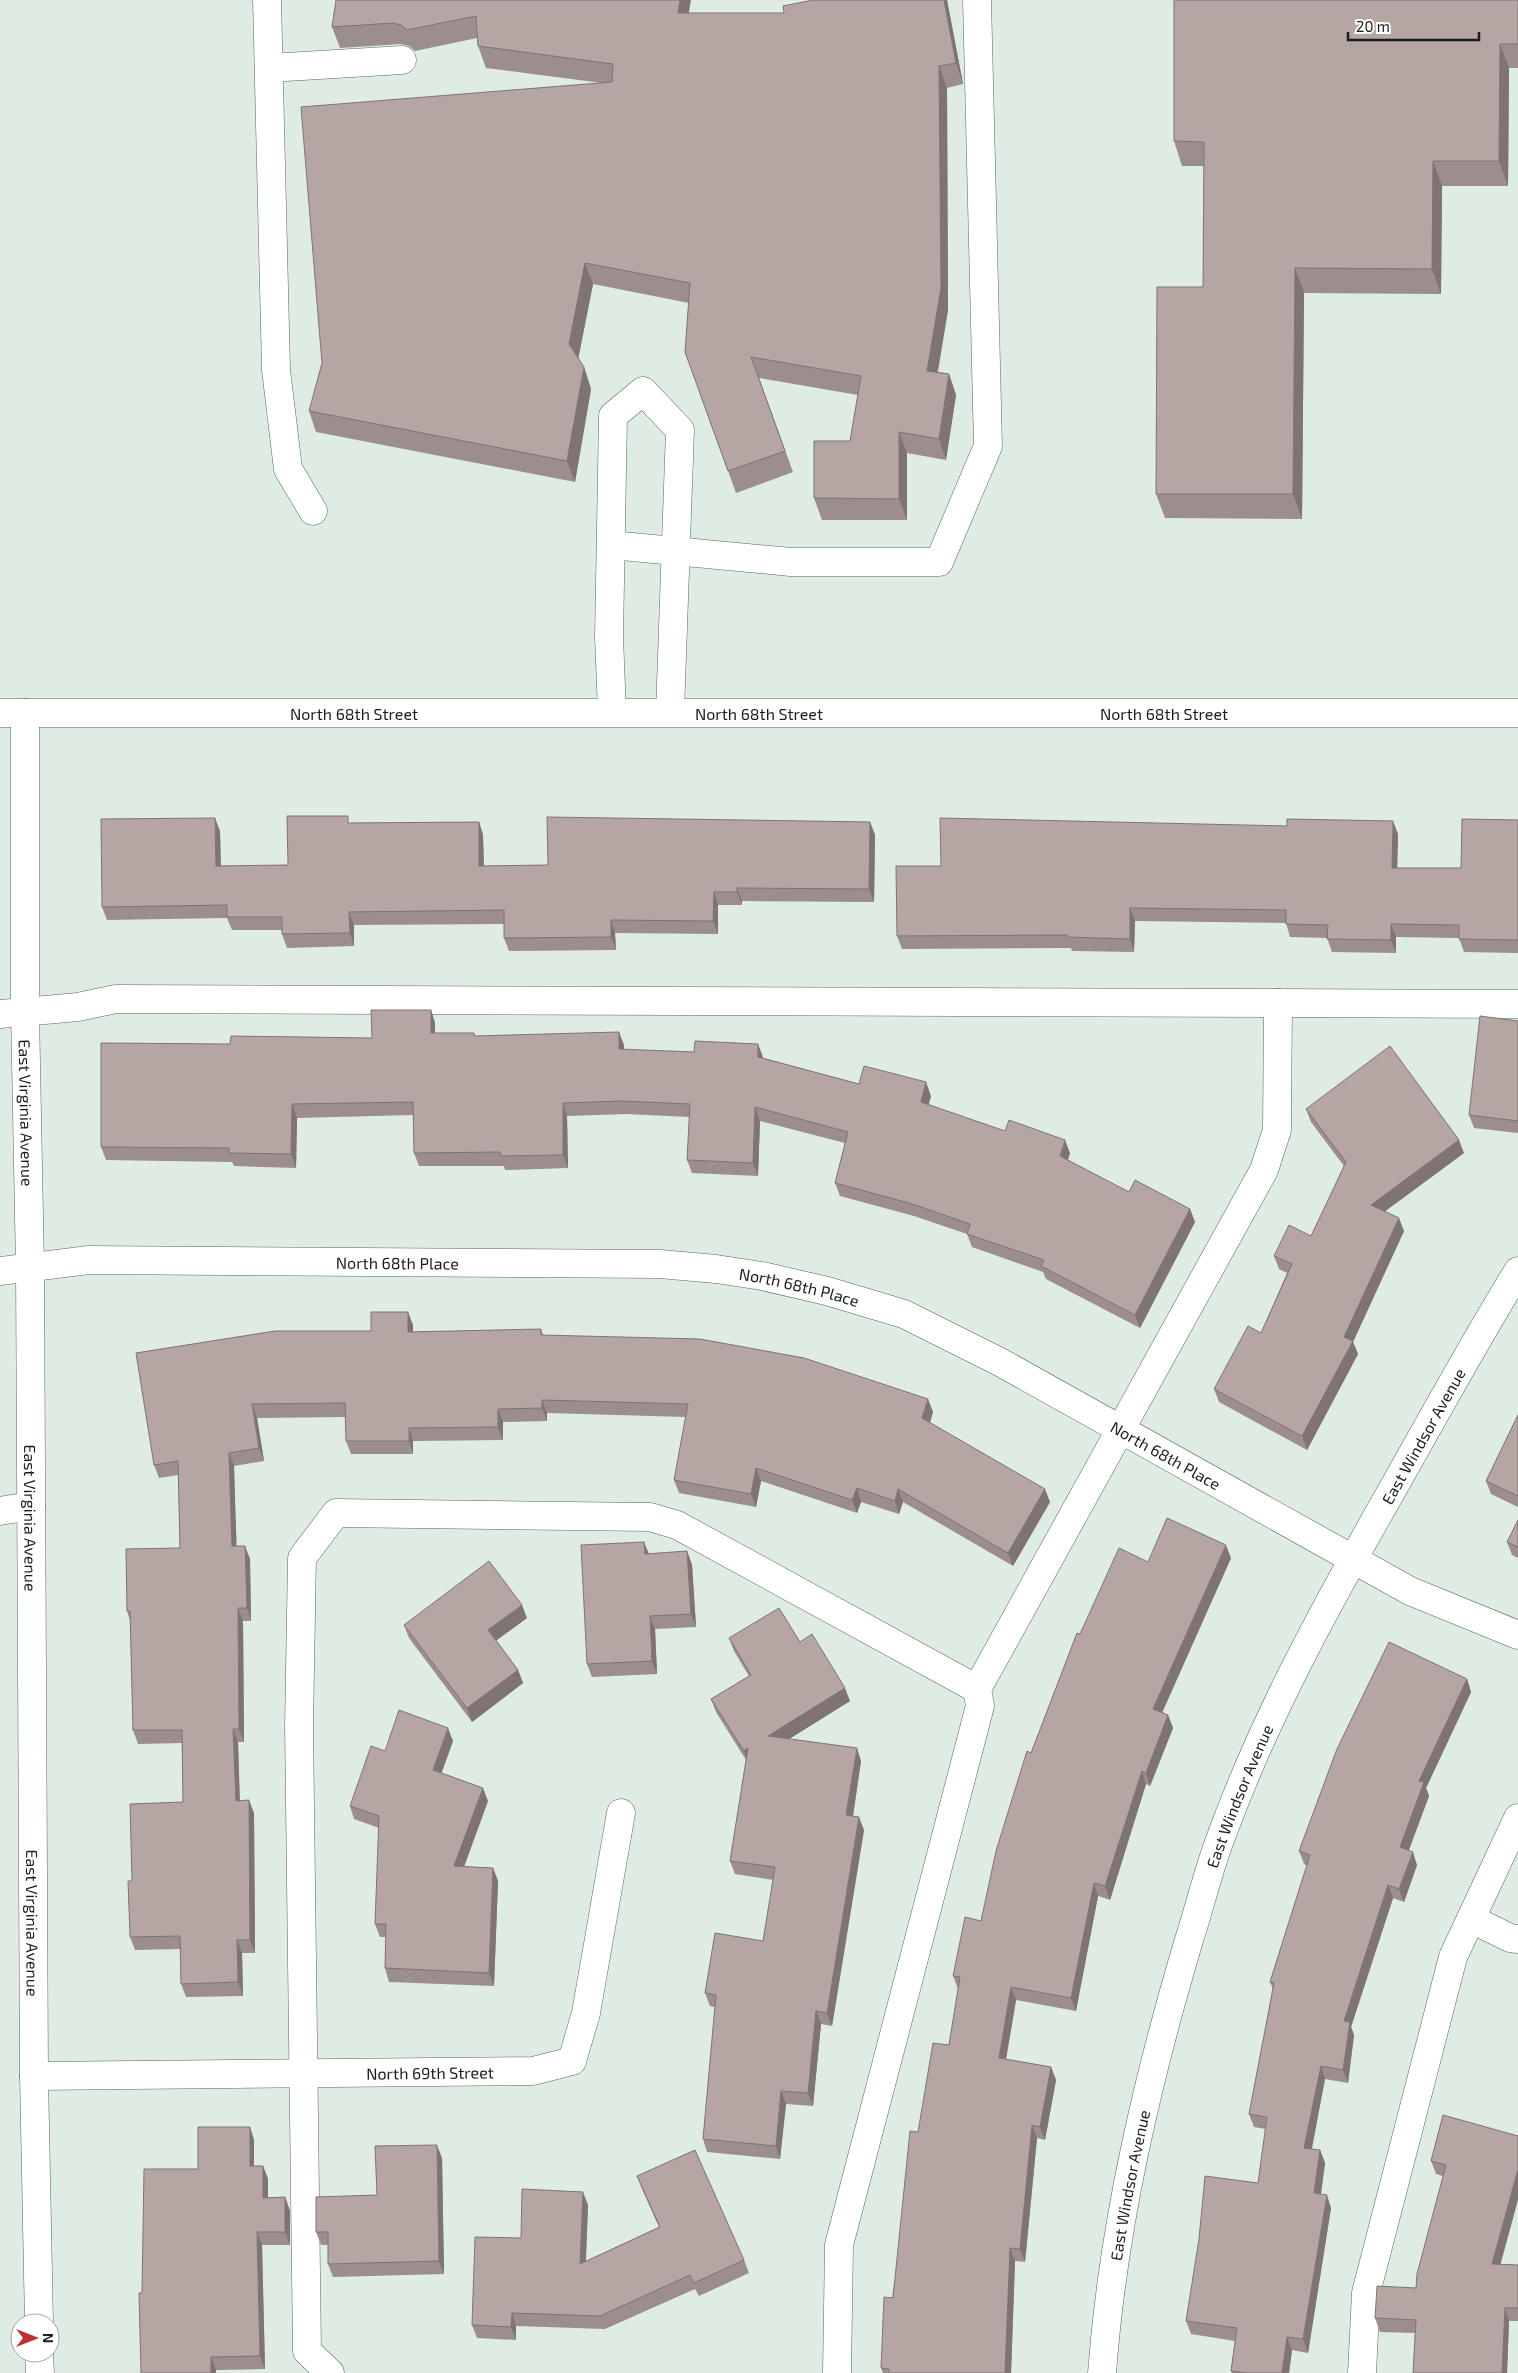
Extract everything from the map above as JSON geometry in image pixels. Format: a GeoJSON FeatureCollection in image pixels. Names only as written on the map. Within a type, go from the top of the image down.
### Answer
{"type":"FeatureCollection","features":[{"type":"Feature","properties":{"kind":"street"},"geometry":{"type":"LineString","coordinates":[[267,0],[276,370],[288,469],[314,511]]}},
{"type":"Feature","properties":{"kind":"street"},"geometry":{"type":"LineString","coordinates":[[611,545],[791,562],[939,562],[988,446],[976,0]]}},
{"type":"Feature","properties":{"kind":"street"},"geometry":{"type":"LineString","coordinates":[[269,68],[402,60]]}},
{"type":"Feature","properties":{"kind":"street"},"geometry":{"type":"LineString","coordinates":[[612,712],[609,637],[613,416],[643,390],[680,430],[670,712]]}},
{"type":"Feature","properties":{"kind":"street","name":"North 68th Street"},"geometry":{"type":"LineString","coordinates":[[12,713],[1518,713]]}},
{"type":"Feature","properties":{"kind":"street","name":"East Virginia Avenue"},"geometry":{"type":"LineString","coordinates":[[12,713],[13,1013],[30,1267],[34,2076],[39,2313]]}},
{"type":"Feature","properties":{"kind":"street"},"geometry":{"type":"LineString","coordinates":[[13,1013],[78,1007],[116,999],[1518,1004]]}},
{"type":"Feature","properties":{"kind":"street"},"geometry":{"type":"LineString","coordinates":[[838,2373],[839,2245],[980,1706],[977,1689],[1264,1170],[1277,1130],[1278,1003]]}},
{"type":"Feature","properties":{"kind":"street","name":"North 68th Place"},"geometry":{"type":"LineString","coordinates":[[0,1271],[90,1260],[660,1264],[725,1270],[827,1291],[904,1314],[1000,1362],[1410,1591],[1518,1635]]}},
{"type":"Feature","properties":{"kind":"street","name":"East Windsor Avenue"},"geometry":{"type":"LineString","coordinates":[[1102,2373],[1107,2314],[1128,2180],[1169,2006],[1220,1838],[1264,1734],[1321,1616],[1352,1558],[1518,1271]]}},
{"type":"Feature","properties":{"kind":"street"},"geometry":{"type":"LineString","coordinates":[[0,1512],[31,1506]]}},
{"type":"Feature","properties":{"kind":"street"},"geometry":{"type":"LineString","coordinates":[[330,2373],[307,2351],[299,1726],[302,1558],[336,1513],[650,1518],[677,1525],[977,1689]]}},
{"type":"Feature","properties":{"kind":"street","name":"North 69th Street"},"geometry":{"type":"LineString","coordinates":[[34,2076],[533,2071],[572,2061],[586,2013],[621,1813]]}},
{"type":"Feature","properties":{"kind":"street"},"geometry":{"type":"LineString","coordinates":[[1362,2373],[1366,2293],[1453,1957],[1518,1818]]}},
{"type":"Feature","properties":{"kind":"street"},"geometry":{"type":"LineString","coordinates":[[1471,1919],[1510,1938],[1518,1939]]}},
{"type":"Feature","properties":{"kind":"building"},"geometry":{"type":"Polygon","coordinates":[[[336,0],[680,0],[678,13],[784,13],[783,6],[813,0],[944,0],[956,63],[939,66],[941,288],[927,371],[949,374],[939,439],[899,432],[899,499],[814,498],[814,441],[850,441],[861,376],[751,357],[785,451],[728,471],[685,352],[690,283],[585,263],[569,344],[584,367],[567,461],[309,411],[322,363],[301,107],[612,82],[613,64],[478,46],[476,16],[407,30],[401,25],[393,23],[332,27],[336,0]]]}},
{"type":"Feature","properties":{"kind":"building"},"geometry":{"type":"Polygon","coordinates":[[[1174,0],[1518,0],[1518,44],[1500,44],[1499,161],[1433,161],[1432,269],[1295,268],[1293,494],[1156,494],[1157,287],[1203,287],[1204,142],[1174,141],[1174,0]]]}},
{"type":"Feature","properties":{"kind":"building"},"geometry":{"type":"Polygon","coordinates":[[[287,816],[348,816],[348,823],[479,822],[479,866],[548,865],[547,817],[870,822],[869,889],[737,888],[737,892],[714,892],[713,921],[611,920],[611,937],[504,938],[504,910],[349,912],[350,933],[282,934],[282,917],[227,917],[227,905],[102,907],[101,819],[215,818],[216,866],[288,865],[287,816]]]}},
{"type":"Feature","properties":{"kind":"building"},"geometry":{"type":"Polygon","coordinates":[[[940,818],[1287,826],[1287,819],[1393,821],[1392,868],[1461,868],[1462,819],[1518,820],[1518,940],[1459,939],[1459,925],[1391,924],[1391,940],[1327,939],[1328,925],[1286,924],[1286,910],[1130,908],[1130,939],[1067,937],[1067,935],[897,936],[896,866],[941,866],[940,818]]]}},
{"type":"Feature","properties":{"kind":"building"},"geometry":{"type":"Polygon","coordinates":[[[371,1010],[431,1010],[431,1033],[474,1033],[474,1036],[619,1032],[619,1049],[694,1052],[695,1041],[758,1044],[758,1057],[859,1084],[864,1066],[926,1082],[921,1102],[1005,1131],[1009,1120],[1065,1140],[1060,1156],[1129,1192],[1135,1180],[1190,1209],[1135,1315],[1041,1266],[1044,1260],[967,1234],[970,1224],[909,1203],[835,1183],[848,1132],[755,1107],[753,1163],[687,1160],[690,1104],[622,1101],[563,1103],[563,1155],[501,1156],[500,1152],[414,1153],[413,1102],[292,1104],[291,1154],[229,1153],[229,1148],[101,1147],[101,1043],[230,1044],[231,1036],[372,1038],[371,1010]]]}},
{"type":"Feature","properties":{"kind":"building"},"geometry":{"type":"Polygon","coordinates":[[[1480,1016],[1518,1021],[1518,1121],[1469,1115],[1480,1016]]]}},
{"type":"Feature","properties":{"kind":"building"},"geometry":{"type":"Polygon","coordinates":[[[1390,1046],[1459,1140],[1371,1205],[1399,1218],[1344,1337],[1353,1341],[1302,1436],[1214,1389],[1248,1326],[1261,1333],[1292,1264],[1274,1256],[1289,1225],[1311,1236],[1346,1162],[1306,1109],[1390,1046]]]}},
{"type":"Feature","properties":{"kind":"building"},"geometry":{"type":"Polygon","coordinates":[[[371,1312],[408,1312],[408,1332],[541,1329],[541,1335],[700,1339],[804,1358],[928,1399],[922,1418],[1045,1489],[1008,1553],[898,1489],[895,1501],[857,1488],[852,1500],[756,1468],[751,1494],[674,1480],[688,1404],[542,1400],[542,1408],[498,1409],[498,1427],[409,1428],[409,1441],[346,1441],[345,1403],[252,1404],[259,1448],[229,1453],[232,1546],[245,1546],[247,1608],[238,1608],[239,1729],[233,1729],[236,1801],[249,1800],[250,1940],[237,1940],[238,1982],[181,1984],[180,1936],[130,1937],[128,1881],[132,1881],[130,1804],[183,1802],[182,1730],[133,1730],[130,1611],[127,1611],[126,1549],[180,1548],[178,1461],[154,1465],[136,1353],[275,1331],[371,1331],[371,1312]]]}},
{"type":"Feature","properties":{"kind":"building"},"geometry":{"type":"Polygon","coordinates":[[[1518,1415],[1518,1496],[1486,1481],[1518,1415]]]}},
{"type":"Feature","properties":{"kind":"building"},"geometry":{"type":"Polygon","coordinates":[[[1167,1518],[1226,1545],[1153,1709],[1168,1715],[1146,1773],[1142,1771],[1105,1886],[1094,1883],[1071,1998],[1011,1987],[999,2058],[1051,2067],[1040,2127],[1032,2125],[1020,2249],[1010,2248],[1005,2373],[889,2373],[889,2369],[881,2368],[884,2297],[893,2298],[910,2131],[918,2132],[933,2043],[949,2045],[960,1977],[953,1976],[965,1917],[981,1921],[996,1851],[1027,1751],[1031,1753],[1077,1633],[1080,1634],[1119,1548],[1148,1562],[1167,1518]]]}},
{"type":"Feature","properties":{"kind":"building"},"geometry":{"type":"Polygon","coordinates":[[[1518,1520],[1518,1547],[1507,1542],[1518,1520]]]}},
{"type":"Feature","properties":{"kind":"building"},"geometry":{"type":"Polygon","coordinates":[[[644,1542],[645,1554],[687,1551],[691,1614],[650,1616],[652,1661],[587,1664],[581,1545],[644,1542]]]}},
{"type":"Feature","properties":{"kind":"building"},"geometry":{"type":"Polygon","coordinates":[[[489,1561],[522,1605],[488,1630],[518,1670],[467,1708],[404,1625],[489,1561]]]}},
{"type":"Feature","properties":{"kind":"building"},"geometry":{"type":"Polygon","coordinates":[[[779,1608],[800,1642],[812,1634],[845,1688],[768,1736],[857,1748],[846,1815],[859,1817],[827,2013],[816,2011],[808,2093],[781,2091],[776,2146],[703,2139],[716,1995],[705,1993],[715,1933],[763,1941],[775,1867],[730,1861],[748,1748],[744,1751],[711,1699],[751,1675],[729,1638],[779,1608]]]}},
{"type":"Feature","properties":{"kind":"building"},"geometry":{"type":"Polygon","coordinates":[[[1389,1642],[1467,1679],[1419,1781],[1424,1782],[1400,1847],[1413,1852],[1399,1889],[1388,1885],[1344,2021],[1350,2022],[1343,2070],[1321,2066],[1304,2148],[1320,2150],[1314,2193],[1327,2195],[1303,2339],[1287,2337],[1282,2373],[1231,2371],[1237,2328],[1186,2321],[1199,2239],[1205,2176],[1258,2183],[1267,2117],[1249,2114],[1274,1983],[1270,1982],[1310,1855],[1299,1851],[1337,1749],[1389,1642]]]}},
{"type":"Feature","properties":{"kind":"building"},"geometry":{"type":"Polygon","coordinates":[[[399,1710],[448,1728],[433,1770],[483,1788],[454,1866],[493,1868],[489,1973],[385,1968],[386,1924],[375,1924],[379,1816],[350,1806],[371,1746],[385,1751],[399,1710]]]}},
{"type":"Feature","properties":{"kind":"building"},"geometry":{"type":"Polygon","coordinates":[[[1443,2115],[1518,2136],[1518,2169],[1492,2264],[1518,2265],[1518,2308],[1505,2308],[1502,2373],[1413,2373],[1416,2320],[1375,2318],[1377,2286],[1416,2288],[1417,2274],[1446,2165],[1431,2161],[1443,2115]]]}},
{"type":"Feature","properties":{"kind":"building"},"geometry":{"type":"Polygon","coordinates":[[[198,2127],[250,2127],[250,2166],[263,2166],[263,2198],[285,2197],[285,2232],[257,2232],[260,2356],[211,2357],[211,2373],[141,2373],[139,2293],[142,2293],[144,2169],[198,2169],[198,2127]]]}},
{"type":"Feature","properties":{"kind":"building"},"geometry":{"type":"Polygon","coordinates":[[[437,2145],[439,2261],[328,2264],[328,2232],[316,2232],[316,2197],[377,2195],[375,2146],[437,2145]]]}},
{"type":"Feature","properties":{"kind":"building"},"geometry":{"type":"Polygon","coordinates":[[[695,2150],[744,2260],[694,2283],[690,2275],[600,2316],[512,2313],[511,2327],[472,2325],[475,2237],[521,2238],[522,2189],[583,2192],[580,2264],[660,2227],[637,2176],[695,2150]]]}}]}
